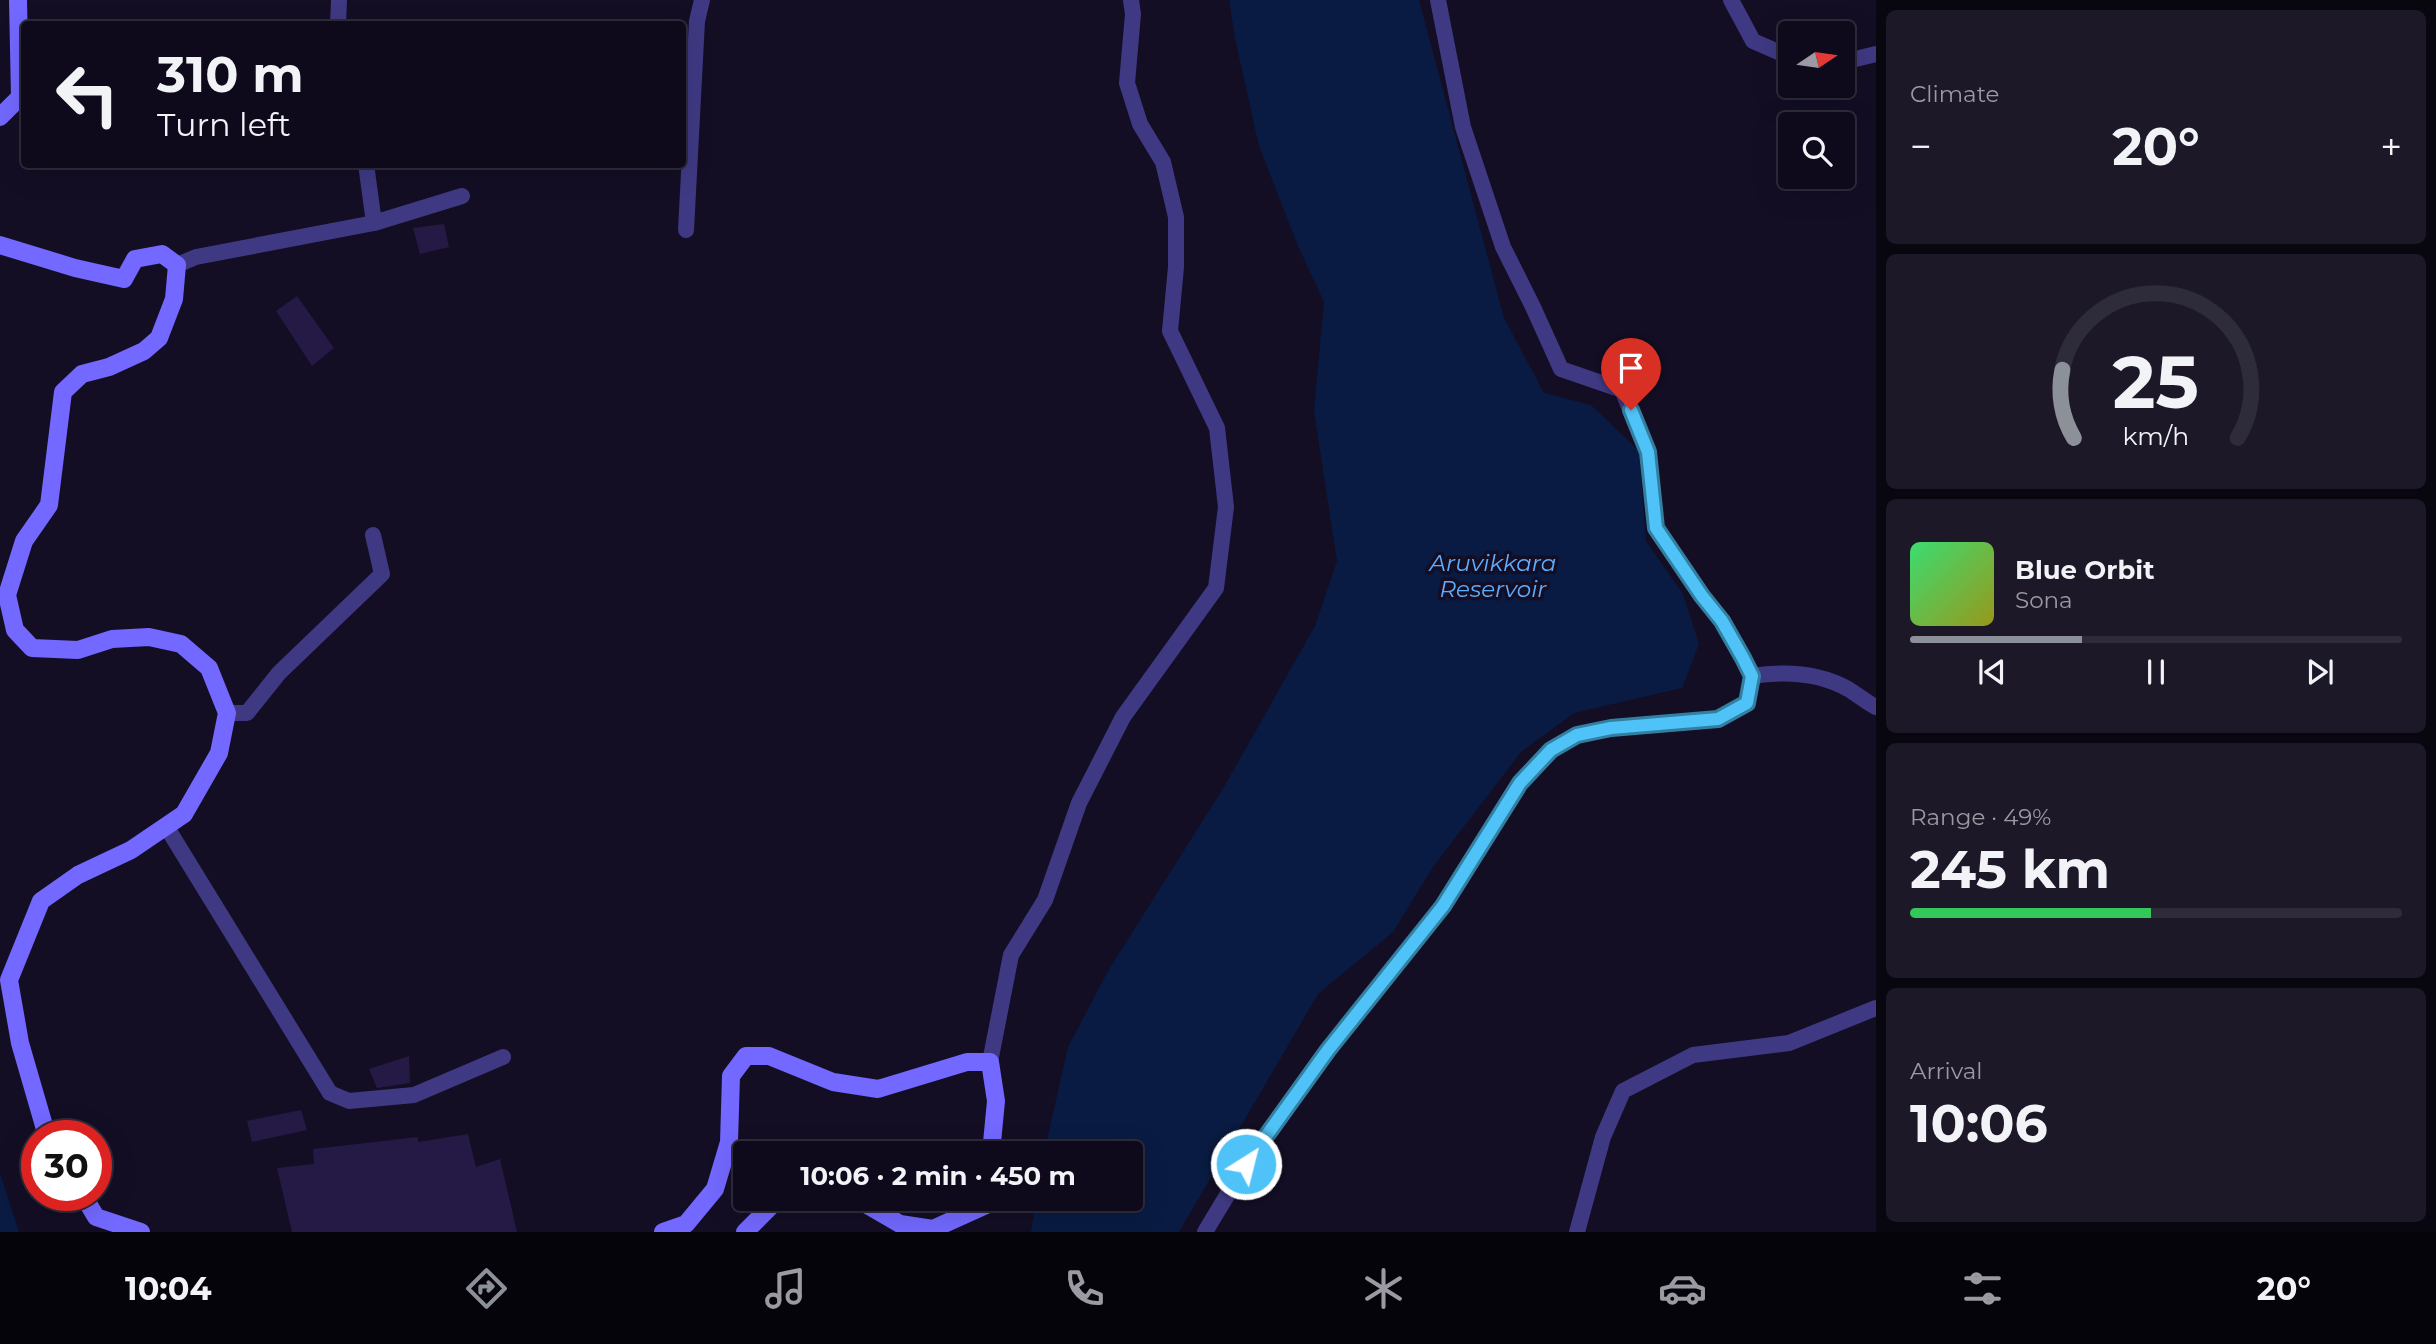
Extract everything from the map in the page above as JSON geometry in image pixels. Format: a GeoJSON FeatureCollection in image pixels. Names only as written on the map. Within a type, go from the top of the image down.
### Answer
{"type":"FeatureCollection","features":[{"type":"Feature","properties":{"kind":"street"},"geometry":{"type":"LineString","coordinates":[[0,117],[20,97],[18,0]]}},
{"type":"Feature","properties":{"kind":"street"},"geometry":{"type":"LineString","coordinates":[[338,21],[339,0]]}},
{"type":"Feature","properties":{"kind":"street"},"geometry":{"type":"LineString","coordinates":[[686,230],[697,21],[702,0]]}},
{"type":"Feature","properties":{"kind":"street"},"geometry":{"type":"LineString","coordinates":[[992,1141],[996,1101],[990,1062],[1011,955],[1045,900],[1079,803],[1123,717],[1216,589],[1226,507],[1217,428],[1170,331],[1176,267],[1175,217],[1163,162],[1140,124],[1127,83],[1133,13],[1131,0]]}},
{"type":"Feature","properties":{"kind":"street"},"geometry":{"type":"LineString","coordinates":[[1205,1232],[1246,1164],[1320,1060],[1443,906],[1520,783],[1551,750],[1577,735],[1611,728],[1718,719],[1747,703],[1752,676],[1722,621],[1656,528],[1648,452],[1622,390],[1561,369],[1503,247],[1463,127],[1438,0]]}},
{"type":"Feature","properties":{"kind":"street"},"geometry":{"type":"LineString","coordinates":[[1731,0],[1753,41],[1778,52]]}},
{"type":"Feature","properties":{"kind":"street"},"geometry":{"type":"LineString","coordinates":[[1855,59],[1876,54]]}},
{"type":"Feature","properties":{"kind":"street"},"geometry":{"type":"LineString","coordinates":[[367,168],[374,223]]}},
{"type":"Feature","properties":{"kind":"street"},"geometry":{"type":"LineString","coordinates":[[177,265],[196,257],[374,223],[462,196]]}},
{"type":"Feature","properties":{"kind":"street"},"geometry":{"type":"LineString","coordinates":[[0,244],[75,268],[124,279],[135,259],[162,254],[177,265]]}},
{"type":"Feature","properties":{"kind":"street"},"geometry":{"type":"LineString","coordinates":[[42,1120],[20,1043],[9,981],[41,901],[78,875],[131,850],[184,814],[219,753],[227,713],[209,668],[181,644],[149,637],[112,639],[78,650],[32,648],[15,630],[7,595],[24,541],[49,505],[63,392],[82,374],[121,362],[144,351],[159,338],[174,299],[177,265]]}},
{"type":"Feature","properties":{"kind":"street"},"geometry":{"type":"LineString","coordinates":[[227,713],[247,713],[279,673],[382,574],[373,536]]}},
{"type":"Feature","properties":{"kind":"street"},"geometry":{"type":"LineString","coordinates":[[1752,676],[1782,671],[1807,674],[1846,688],[1876,707]]}},
{"type":"Feature","properties":{"kind":"street"},"geometry":{"type":"LineString","coordinates":[[166,826],[330,1093],[349,1101],[414,1095],[503,1057]]}},
{"type":"Feature","properties":{"kind":"street"},"geometry":{"type":"LineString","coordinates":[[1577,1232],[1603,1137],[1623,1091],[1693,1055],[1789,1043],[1876,1009]]}},
{"type":"Feature","properties":{"kind":"street"},"geometry":{"type":"LineString","coordinates":[[663,1232],[686,1224],[715,1189],[729,1142],[731,1076],[746,1056],[769,1056],[833,1082],[878,1089],[967,1062],[990,1062]]}},
{"type":"Feature","properties":{"kind":"street"},"geometry":{"type":"LineString","coordinates":[[745,1232],[766,1211]]}},
{"type":"Feature","properties":{"kind":"street"},"geometry":{"type":"LineString","coordinates":[[878,1211],[900,1224],[933,1229],[948,1227],[976,1211]]}},
{"type":"Feature","properties":{"kind":"street"},"geometry":{"type":"LineString","coordinates":[[97,1225],[141,1232]]}},
{"type":"Feature","properties":{"kind":"water","name":"Aruvikkara Reservoir"},"geometry":{"type":"Polygon","coordinates":[[[1229,0],[1419,0],[1504,318],[1544,393],[1591,405],[1639,451],[1646,541],[1683,594],[1699,644],[1682,688],[1574,713],[1521,752],[1433,867],[1393,932],[1318,994],[1179,1232],[1031,1232],[1034,1211],[1143,1211],[1143,1141],[1047,1141],[1068,1047],[1108,971],[1224,787],[1315,626],[1337,561],[1314,411],[1324,302],[1298,246],[1259,146],[1229,0]]]}},
{"type":"Feature","properties":{"kind":"water"},"geometry":{"type":"Polygon","coordinates":[[[0,1173],[19,1232],[0,1232],[0,1173]]]}},
{"type":"Feature","properties":{"kind":"building"},"geometry":{"type":"Polygon","coordinates":[[[444,224],[449,247],[420,254],[413,228],[444,224]]]}},
{"type":"Feature","properties":{"kind":"building"},"geometry":{"type":"Polygon","coordinates":[[[297,296],[334,348],[312,366],[276,311],[297,296]]]}},
{"type":"Feature","properties":{"kind":"building"},"geometry":{"type":"Polygon","coordinates":[[[409,1056],[410,1083],[377,1088],[369,1069],[409,1056]]]}},
{"type":"Feature","properties":{"kind":"building"},"geometry":{"type":"Polygon","coordinates":[[[301,1110],[307,1130],[252,1142],[247,1121],[301,1110]]]}},
{"type":"Feature","properties":{"kind":"building"},"geometry":{"type":"Polygon","coordinates":[[[468,1134],[476,1167],[500,1159],[517,1232],[292,1232],[277,1168],[314,1164],[313,1149],[418,1137],[418,1142],[468,1134]]]}},
{"type":"Feature","properties":{"kind":"route"},"geometry":{"type":"LineString","coordinates":[[1246,1164],[1328,1050],[1443,906],[1520,783],[1551,750],[1577,735],[1611,728],[1718,719],[1747,703],[1752,676],[1743,658],[1722,621],[1656,528],[1648,452],[1631,410]]}}]}
